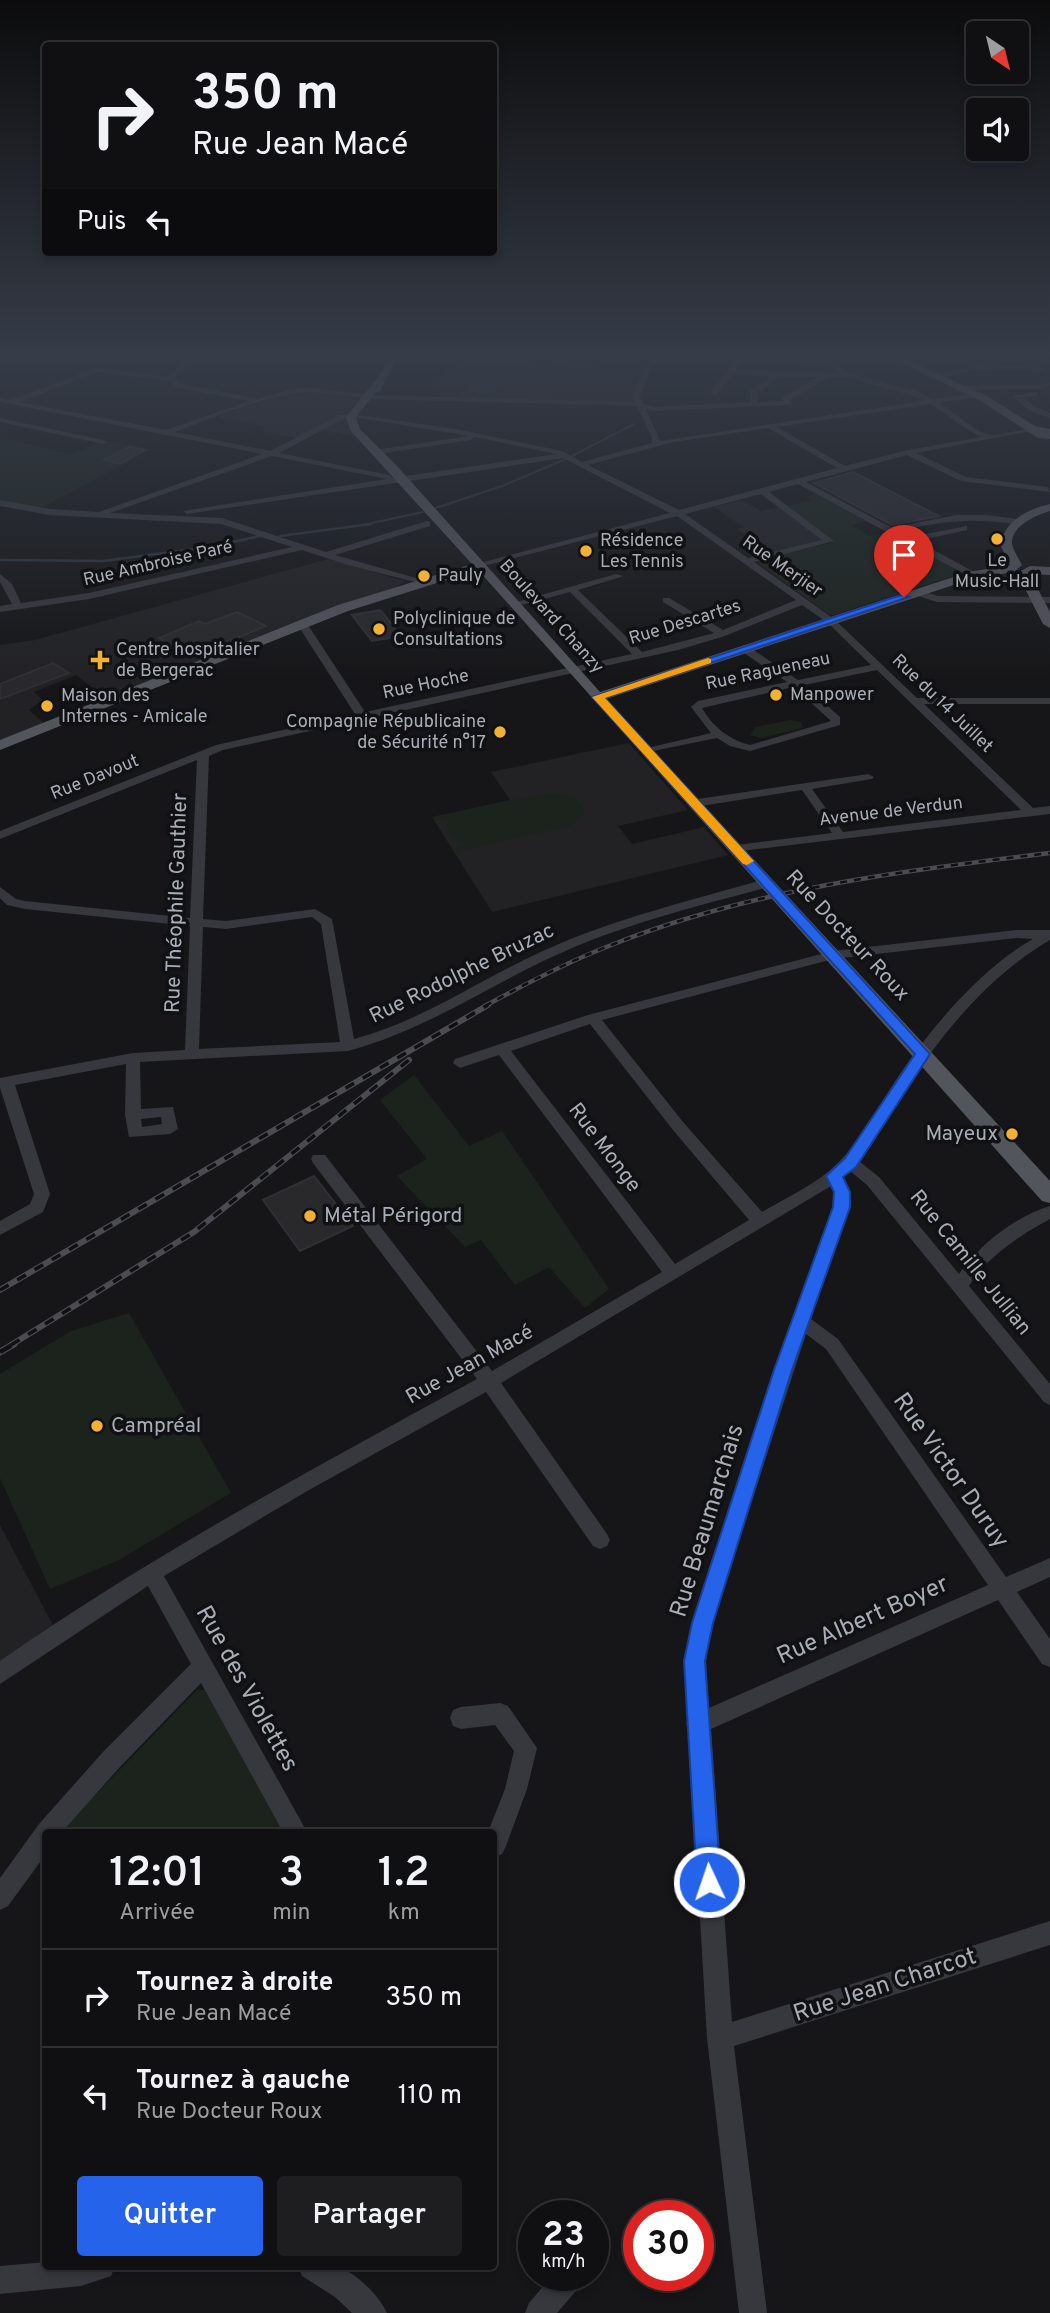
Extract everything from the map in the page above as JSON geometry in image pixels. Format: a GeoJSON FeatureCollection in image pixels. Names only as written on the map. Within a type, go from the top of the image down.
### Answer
{"type":"FeatureCollection","features":[{"type":"Feature","properties":{"kind":"main road","name":"Boulevard Chanzy"},"geometry":{"type":"LineString","coordinates":[[388,464],[737,849]]}},
{"type":"Feature","properties":{"kind":"main road"},"geometry":{"type":"LineString","coordinates":[[1048,508],[1030,512],[1006,539],[1006,544],[1050,624]]}},
{"type":"Feature","properties":{"kind":"main road"},"geometry":{"type":"LineString","coordinates":[[0,745],[302,624],[421,582],[479,566]]}},
{"type":"Feature","properties":{"kind":"main road"},"geometry":{"type":"LineString","coordinates":[[598,697],[973,575],[1020,569],[1050,571]]}},
{"type":"Feature","properties":{"kind":"main road","name":"Rue Docteur Roux"},"geometry":{"type":"LineString","coordinates":[[737,849],[1050,1195]]}},
{"type":"Feature","properties":{"kind":"street"},"geometry":{"type":"LineString","coordinates":[[98,515],[242,464]]}},
{"type":"Feature","properties":{"kind":"street"},"geometry":{"type":"LineString","coordinates":[[314,464],[380,479],[411,490],[425,476]]}},
{"type":"Feature","properties":{"kind":"street"},"geometry":{"type":"LineString","coordinates":[[0,503],[50,512],[98,515],[146,517],[203,514],[398,475],[425,476],[509,464]]}},
{"type":"Feature","properties":{"kind":"street","name":"Rue Merjier"},"geometry":{"type":"LineString","coordinates":[[583,464],[680,514],[831,621]]}},
{"type":"Feature","properties":{"kind":"street"},"geometry":{"type":"LineString","coordinates":[[835,464],[846,470]]}},
{"type":"Feature","properties":{"kind":"street"},"geometry":{"type":"LineString","coordinates":[[479,566],[867,464]]}},
{"type":"Feature","properties":{"kind":"street"},"geometry":{"type":"LineString","coordinates":[[932,464],[964,480],[1049,489]]}},
{"type":"Feature","properties":{"kind":"street"},"geometry":{"type":"LineString","coordinates":[[801,482],[973,575]]}},
{"type":"Feature","properties":{"kind":"street"},"geometry":{"type":"LineString","coordinates":[[1048,508],[1040,499],[1049,489]]}},
{"type":"Feature","properties":{"kind":"street"},"geometry":{"type":"LineString","coordinates":[[747,561],[829,541],[764,492]]}},
{"type":"Feature","properties":{"kind":"street"},"geometry":{"type":"LineString","coordinates":[[893,530],[962,512],[1020,522]]}},
{"type":"Feature","properties":{"kind":"street"},"geometry":{"type":"LineString","coordinates":[[203,514],[325,555],[421,582]]}},
{"type":"Feature","properties":{"kind":"street"},"geometry":{"type":"LineString","coordinates":[[325,555],[428,524]]}},
{"type":"Feature","properties":{"kind":"street"},"geometry":{"type":"LineString","coordinates":[[910,540],[964,528]]}},
{"type":"Feature","properties":{"kind":"street","name":"Rue Ambroise Paré"},"geometry":{"type":"LineString","coordinates":[[0,609],[89,596],[303,547]]}},
{"type":"Feature","properties":{"kind":"street"},"geometry":{"type":"LineString","coordinates":[[514,604],[619,576]]}},
{"type":"Feature","properties":{"kind":"street"},"geometry":{"type":"LineString","coordinates":[[0,577],[5,579],[19,606]]}},
{"type":"Feature","properties":{"kind":"street"},"geometry":{"type":"LineString","coordinates":[[572,589],[640,656]]}},
{"type":"Feature","properties":{"kind":"street"},"geometry":{"type":"LineString","coordinates":[[918,593],[937,599],[1050,600]]}},
{"type":"Feature","properties":{"kind":"street"},"geometry":{"type":"LineString","coordinates":[[666,600],[721,633]]}},
{"type":"Feature","properties":{"kind":"street","name":"Rue Descartes"},"geometry":{"type":"LineString","coordinates":[[574,671],[721,633],[803,601]]}},
{"type":"Feature","properties":{"kind":"street","name":"Rue du 14 Juillet"},"geometry":{"type":"LineString","coordinates":[[831,621],[1030,813]]}},
{"type":"Feature","properties":{"kind":"street"},"geometry":{"type":"LineString","coordinates":[[302,624],[362,716]]}},
{"type":"Feature","properties":{"kind":"street"},"geometry":{"type":"LineString","coordinates":[[647,751],[721,734],[733,745],[750,748],[836,723],[836,719],[796,684],[745,649]]}},
{"type":"Feature","properties":{"kind":"street","name":"Rue Ragueneau"},"geometry":{"type":"LineString","coordinates":[[721,734],[696,707],[702,703],[878,667]]}},
{"type":"Feature","properties":{"kind":"street","name":"Rue Hoche"},"geometry":{"type":"LineString","coordinates":[[203,753],[574,671]]}},
{"type":"Feature","properties":{"kind":"street"},"geometry":{"type":"LineString","coordinates":[[914,701],[1050,701]]}},
{"type":"Feature","properties":{"kind":"street","name":"Rue Davout"},"geometry":{"type":"LineString","coordinates":[[0,835],[203,753]]}},
{"type":"Feature","properties":{"kind":"street","name":"Rue Théophile Gauthier"},"geometry":{"type":"LineString","coordinates":[[192,1054],[203,753]]}},
{"type":"Feature","properties":{"kind":"street"},"geometry":{"type":"LineString","coordinates":[[695,803],[867,777]]}},
{"type":"Feature","properties":{"kind":"street"},"geometry":{"type":"LineString","coordinates":[[805,787],[840,836]]}},
{"type":"Feature","properties":{"kind":"street","name":"Avenue de Verdun"},"geometry":{"type":"LineString","coordinates":[[737,849],[1050,810]]}},
{"type":"Feature","properties":{"kind":"street","name":"Rue Rodolphe Bruzac"},"geometry":{"type":"LineString","coordinates":[[3,1082],[133,1058],[348,1046],[378,1039],[406,1029],[506,974],[598,933],[767,883]]}},
{"type":"Feature","properties":{"kind":"street"},"geometry":{"type":"LineString","coordinates":[[0,891],[6,904],[226,925],[308,913],[322,916],[327,922],[348,1046]]}},
{"type":"Feature","properties":{"kind":"street"},"geometry":{"type":"LineString","coordinates":[[460,1063],[593,1017],[833,955],[1016,934],[1049,934]]}},
{"type":"Feature","properties":{"kind":"street","name":"Rue Jean Macé"},"geometry":{"type":"LineString","coordinates":[[0,1674],[150,1572],[489,1381],[760,1221],[842,1169],[943,1027],[996,974],[1049,934]]}},
{"type":"Feature","properties":{"kind":"street"},"geometry":{"type":"LineString","coordinates":[[593,1017],[678,1126],[760,1221]]}},
{"type":"Feature","properties":{"kind":"street","name":"Rue Monge"},"geometry":{"type":"LineString","coordinates":[[503,1050],[672,1272]]}},
{"type":"Feature","properties":{"kind":"street"},"geometry":{"type":"LineString","coordinates":[[133,1058],[134,1115]]}},
{"type":"Feature","properties":{"kind":"street"},"geometry":{"type":"LineString","coordinates":[[0,1229],[37,1208],[43,1194],[3,1082]]}},
{"type":"Feature","properties":{"kind":"street"},"geometry":{"type":"LineString","coordinates":[[319,1160],[489,1381],[600,1540]]}},
{"type":"Feature","properties":{"kind":"street","name":"Rue Camille Jullian"},"geometry":{"type":"LineString","coordinates":[[842,1169],[873,1181],[1050,1397]]}},
{"type":"Feature","properties":{"kind":"street","name":"Rue Beaumarchais"},"geometry":{"type":"LineString","coordinates":[[753,2313],[720,2038],[697,1724],[695,1661],[702,1623],[841,1207],[842,1169]]}},
{"type":"Feature","properties":{"kind":"street"},"geometry":{"type":"LineString","coordinates":[[960,1287],[966,1275],[1014,1230],[1050,1212]]}},
{"type":"Feature","properties":{"kind":"street","name":"Rue Victor Duruy"},"geometry":{"type":"LineString","coordinates":[[801,1321],[832,1344],[1050,1657]]}},
{"type":"Feature","properties":{"kind":"street","name":"Rue Albert Boyer"},"geometry":{"type":"LineString","coordinates":[[697,1724],[1050,1567]]}},
{"type":"Feature","properties":{"kind":"street","name":"Rue des Violettes"},"geometry":{"type":"LineString","coordinates":[[150,1572],[294,1829]]}},
{"type":"Feature","properties":{"kind":"street"},"geometry":{"type":"LineString","coordinates":[[50,1829],[111,1760],[203,1666]]}},
{"type":"Feature","properties":{"kind":"street"},"geometry":{"type":"LineString","coordinates":[[461,1718],[500,1714],[526,1748],[516,1789],[497,1838]]}},
{"type":"Feature","properties":{"kind":"street"},"geometry":{"type":"LineString","coordinates":[[0,1898],[42,1839]]}},
{"type":"Feature","properties":{"kind":"street","name":"Rue Jean Charcot"},"geometry":{"type":"LineString","coordinates":[[720,2038],[1050,1933]]}},
{"type":"Feature","properties":{"kind":"street"},"geometry":{"type":"LineString","coordinates":[[0,2280],[87,2270]]}},
{"type":"Feature","properties":{"kind":"street"},"geometry":{"type":"LineString","coordinates":[[318,2270],[345,2287],[373,2313]]}},
{"type":"Feature","properties":{"kind":"street"},"geometry":{"type":"LineString","coordinates":[[539,2313],[558,2291]]}},
{"type":"Feature","properties":{"kind":"shaded area"},"geometry":{"type":"Polygon","coordinates":[[[0,464],[123,464],[45,506],[31,508],[0,501],[0,464]]]}},
{"type":"Feature","properties":{"kind":"shaded area"},"geometry":{"type":"Polygon","coordinates":[[[817,493],[866,521],[853,525],[869,536],[891,532],[962,573],[834,615],[828,614],[758,563],[762,559],[833,541],[787,506],[812,500],[806,496],[817,493]]]}},
{"type":"Feature","properties":{"kind":"shaded area"},"geometry":{"type":"Polygon","coordinates":[[[743,500],[761,511],[783,507],[826,539],[773,554],[737,529],[744,527],[714,507],[743,500]]]}},
{"type":"Feature","properties":{"kind":"shaded area","name":"Centre hospitalier de Bergerac"},"geometry":{"type":"Polygon","coordinates":[[[328,559],[405,581],[396,587],[277,629],[105,698],[76,675],[34,692],[43,700],[29,710],[44,723],[0,741],[0,645],[35,640],[328,559]]]}},
{"type":"Feature","properties":{"kind":"shaded area"},"geometry":{"type":"Polygon","coordinates":[[[790,720],[801,722],[803,728],[761,738],[750,735],[756,727],[790,720]]]}},
{"type":"Feature","properties":{"kind":"shaded area"},"geometry":{"type":"Polygon","coordinates":[[[629,743],[688,810],[618,826],[632,844],[704,827],[728,855],[492,912],[432,817],[510,800],[491,772],[629,743]]]}},
{"type":"Feature","properties":{"kind":"shaded area"},"geometry":{"type":"Polygon","coordinates":[[[547,793],[573,798],[584,809],[582,817],[569,826],[456,852],[454,848],[466,845],[448,834],[446,826],[450,818],[436,821],[433,817],[547,793]]]}},
{"type":"Feature","properties":{"kind":"shaded area"},"geometry":{"type":"Polygon","coordinates":[[[414,1075],[469,1146],[502,1131],[609,1289],[585,1308],[549,1267],[515,1285],[481,1240],[465,1247],[397,1176],[427,1159],[380,1100],[414,1075]]]}},
{"type":"Feature","properties":{"kind":"shaded area","name":"Campréal"},"geometry":{"type":"Polygon","coordinates":[[[129,1313],[231,1493],[119,1560],[50,1589],[0,1478],[0,1374],[71,1331],[129,1313]]]}},
{"type":"Feature","properties":{"kind":"shaded area"},"geometry":{"type":"Polygon","coordinates":[[[0,1525],[57,1633],[0,1675],[0,1525]]]}},
{"type":"Feature","properties":{"kind":"shaded area"},"geometry":{"type":"Polygon","coordinates":[[[197,1690],[205,1690],[284,1829],[66,1829],[69,1822],[197,1690]]]}},
{"type":"Feature","properties":{"kind":"building"},"geometry":{"type":"Polygon","coordinates":[[[853,472],[939,516],[892,525],[814,483],[853,472]]]}},
{"type":"Feature","properties":{"kind":"building","name":"Polyclinique de Consultations"},"geometry":{"type":"Polygon","coordinates":[[[380,610],[401,636],[372,641],[352,615],[380,610]]]}},
{"type":"Feature","properties":{"kind":"building"},"geometry":{"type":"Polygon","coordinates":[[[237,612],[266,626],[192,656],[159,638],[199,621],[205,624],[237,612]]]}},
{"type":"Feature","properties":{"kind":"building"},"geometry":{"type":"Polygon","coordinates":[[[53,663],[69,673],[0,699],[0,684],[53,663]]]}},
{"type":"Feature","properties":{"kind":"building","name":"Métal Périgord"},"geometry":{"type":"Polygon","coordinates":[[[314,1176],[353,1226],[300,1251],[263,1200],[314,1176]]]}},
{"type":"Feature","properties":{"kind":"waterway"},"geometry":{"type":"LineString","coordinates":[[436,508],[502,486],[554,464]]}},
{"type":"Feature","properties":{"kind":"waterway"},"geometry":{"type":"LineString","coordinates":[[363,525],[423,512]]}},
{"type":"Feature","properties":{"kind":"waterway"},"geometry":{"type":"LineString","coordinates":[[280,536],[371,524]]}},
{"type":"Feature","properties":{"kind":"waterway"},"geometry":{"type":"LineString","coordinates":[[0,560],[103,561],[210,547],[260,536]]}},
{"type":"Feature","properties":{"kind":"railway"},"geometry":{"type":"LineString","coordinates":[[485,1006],[597,951],[720,909],[884,875],[1050,853]]}},
{"type":"Feature","properties":{"kind":"railway"},"geometry":{"type":"LineString","coordinates":[[0,1290],[488,1005]]}},
{"type":"Feature","properties":{"kind":"railway"},"geometry":{"type":"LineString","coordinates":[[11,1345],[194,1232],[409,1060]]}},
{"type":"Feature","properties":{"kind":"railway"},"geometry":{"type":"LineString","coordinates":[[0,1352],[14,1344]]}},
{"type":"Feature","properties":{"kind":"slow traffic"},"geometry":{"type":"LineString","coordinates":[[708,661],[598,697],[747,861]]}},
{"type":"Feature","properties":{"kind":"place","name":"Le Music-Hall"},"geometry":{"type":"Point","coordinates":[997,539]}},
{"type":"Feature","properties":{"kind":"place","name":"Résidence Les Tennis"},"geometry":{"type":"Point","coordinates":[586,551]}},
{"type":"Feature","properties":{"kind":"place","name":"Pauly"},"geometry":{"type":"Point","coordinates":[424,576]}},
{"type":"Feature","properties":{"kind":"place","name":"Polyclinique de Consultations"},"geometry":{"type":"Point","coordinates":[379,629]}},
{"type":"Feature","properties":{"kind":"place","name":"Centre hospitalier de Bergerac"},"geometry":{"type":"Point","coordinates":[100,660]}},
{"type":"Feature","properties":{"kind":"place","name":"Manpower"},"geometry":{"type":"Point","coordinates":[776,695]}},
{"type":"Feature","properties":{"kind":"place","name":"Maison des Internes - Amicale"},"geometry":{"type":"Point","coordinates":[47,706]}},
{"type":"Feature","properties":{"kind":"place","name":"Compagnie Républicaine de Sécurité n°17"},"geometry":{"type":"Point","coordinates":[500,732]}},
{"type":"Feature","properties":{"kind":"place","name":"Mayeux"},"geometry":{"type":"Point","coordinates":[1012,1134]}},
{"type":"Feature","properties":{"kind":"place","name":"Métal Périgord"},"geometry":{"type":"Point","coordinates":[310,1216]}},
{"type":"Feature","properties":{"kind":"place","name":"Campréal"},"geometry":{"type":"Point","coordinates":[97,1426]}},
{"type":"Feature","properties":{"kind":"route"},"geometry":{"type":"LineString","coordinates":[[709,1882],[695,1661],[702,1623],[729,1547],[783,1370],[841,1207],[842,1192],[834,1176],[850,1163],[922,1054],[598,697],[904,597]]}}]}
